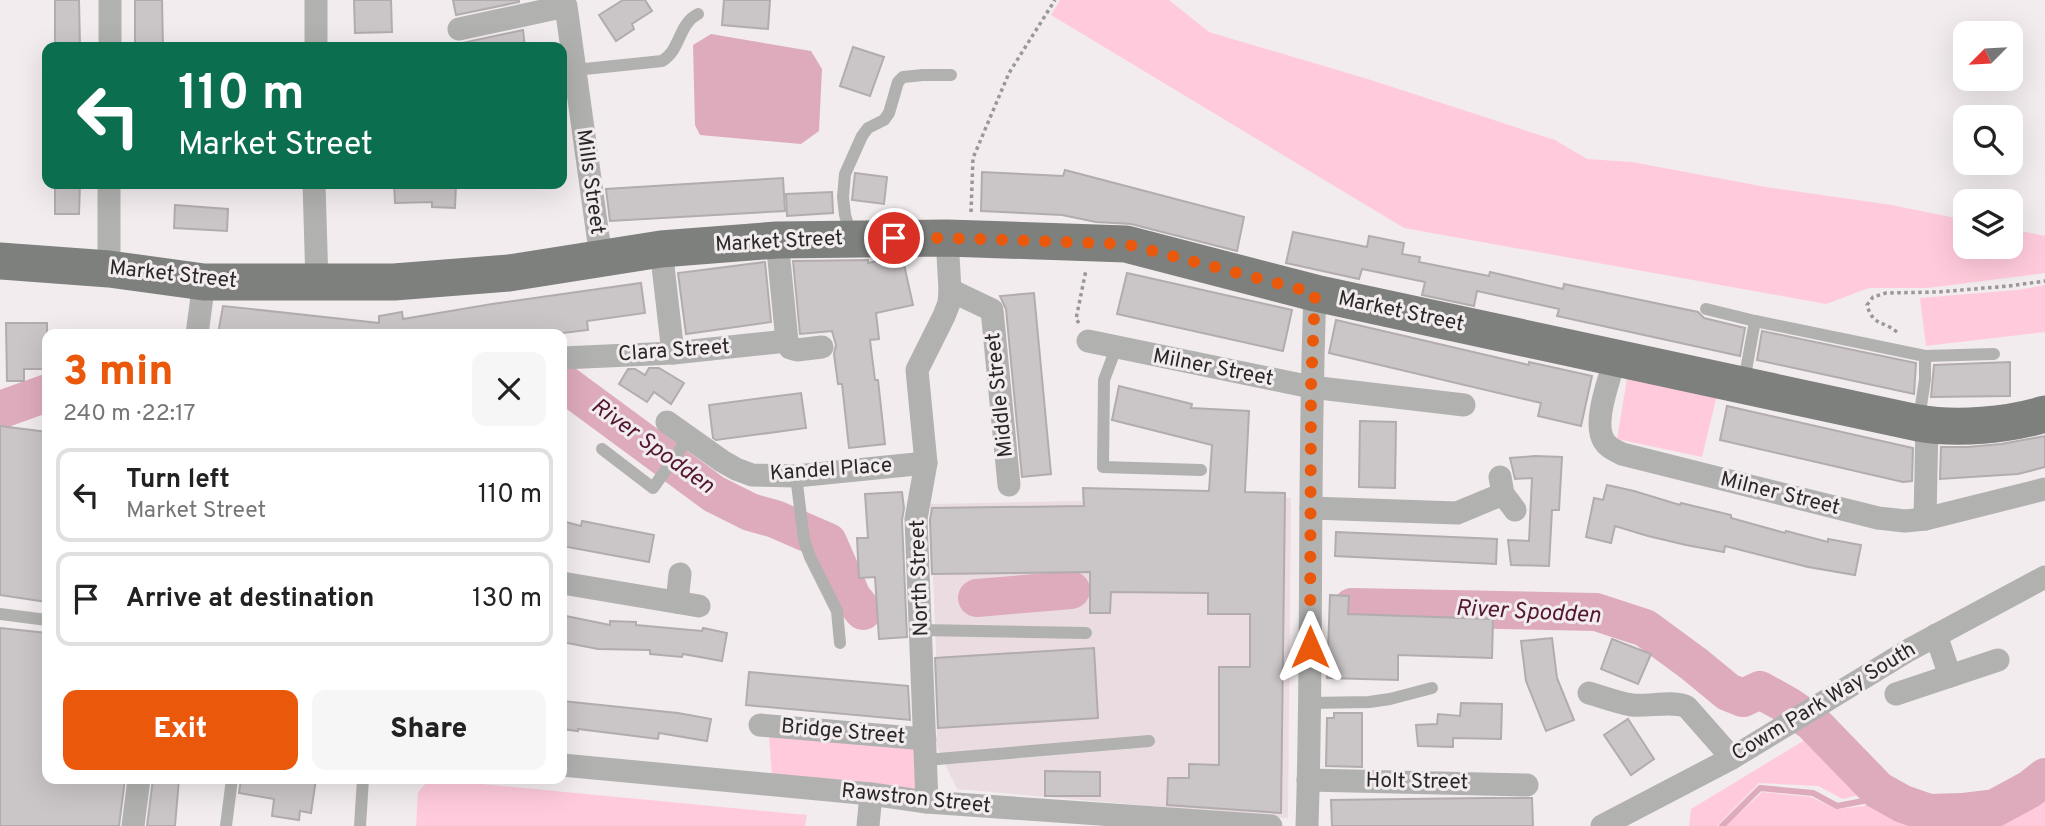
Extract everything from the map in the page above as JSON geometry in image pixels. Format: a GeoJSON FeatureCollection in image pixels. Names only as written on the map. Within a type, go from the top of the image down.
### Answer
{"type":"FeatureCollection","features":[{"type":"Feature","properties":{"kind":"main road","name":"Market Street"},"geometry":{"type":"LineString","coordinates":[[0,261],[109,268],[204,282],[394,282],[509,273],[661,250],[777,240],[959,238],[1126,244],[1315,293],[1923,424],[1978,425],[2045,414]]}},
{"type":"Feature","properties":{"kind":"street"},"geometry":{"type":"LineString","coordinates":[[110,0],[110,42]]}},
{"type":"Feature","properties":{"kind":"street"},"geometry":{"type":"LineString","coordinates":[[316,0],[316,42]]}},
{"type":"Feature","properties":{"kind":"street","name":"Mills Street"},"geometry":{"type":"LineString","coordinates":[[459,29],[566,6],[601,258]]}},
{"type":"Feature","properties":{"kind":"street"},"geometry":{"type":"LineString","coordinates":[[109,189],[109,268]]}},
{"type":"Feature","properties":{"kind":"street"},"geometry":{"type":"LineString","coordinates":[[314,189],[317,282]]}},
{"type":"Feature","properties":{"kind":"street","name":"North Street"},"geometry":{"type":"LineString","coordinates":[[927,802],[916,519],[926,463],[916,370],[949,303],[959,238]]}},
{"type":"Feature","properties":{"kind":"street"},"geometry":{"type":"LineString","coordinates":[[777,240],[787,341]]}},
{"type":"Feature","properties":{"kind":"street"},"geometry":{"type":"LineString","coordinates":[[661,250],[673,353]]}},
{"type":"Feature","properties":{"kind":"street"},"geometry":{"type":"LineString","coordinates":[[198,329],[204,282]]}},
{"type":"Feature","properties":{"kind":"street","name":"Middle Street"},"geometry":{"type":"LineString","coordinates":[[950,290],[992,310],[1009,485]]}},
{"type":"Feature","properties":{"kind":"street"},"geometry":{"type":"LineString","coordinates":[[1307,826],[1311,387],[1315,293]]}},
{"type":"Feature","properties":{"kind":"street","name":"Clara Street"},"geometry":{"type":"LineString","coordinates":[[567,358],[673,353],[787,341],[790,348],[797,351],[822,347]]}},
{"type":"Feature","properties":{"kind":"street","name":"Milner Street"},"geometry":{"type":"LineString","coordinates":[[1088,341],[1311,387],[1464,405]]}},
{"type":"Feature","properties":{"kind":"street","name":"Milner Street"},"geometry":{"type":"LineString","coordinates":[[1615,358],[1599,419],[1603,440],[1622,454],[1878,518],[1905,521],[1925,519],[2045,489]]}},
{"type":"Feature","properties":{"kind":"street","name":"Kandel Place"},"geometry":{"type":"LineString","coordinates":[[667,422],[685,443],[752,475],[796,476],[926,463]]}},
{"type":"Feature","properties":{"kind":"street"},"geometry":{"type":"LineString","coordinates":[[1923,424],[1925,519]]}},
{"type":"Feature","properties":{"kind":"street"},"geometry":{"type":"LineString","coordinates":[[1311,508],[1457,513],[1506,494]]}},
{"type":"Feature","properties":{"kind":"street"},"geometry":{"type":"LineString","coordinates":[[567,584],[688,604],[680,574]]}},
{"type":"Feature","properties":{"kind":"street","name":"Cowm Park Way South"},"geometry":{"type":"LineString","coordinates":[[1602,826],[1732,758],[1936,635],[2045,577]]}},
{"type":"Feature","properties":{"kind":"street"},"geometry":{"type":"LineString","coordinates":[[1936,635],[1950,676]]}},
{"type":"Feature","properties":{"kind":"street"},"geometry":{"type":"LineString","coordinates":[[1895,694],[1998,660]]}},
{"type":"Feature","properties":{"kind":"street"},"geometry":{"type":"LineString","coordinates":[[1589,693],[1631,705],[1679,704],[1687,707],[1732,758]]}},
{"type":"Feature","properties":{"kind":"street","name":"Bridge Street"},"geometry":{"type":"LineString","coordinates":[[760,725],[926,749]]}},
{"type":"Feature","properties":{"kind":"street","name":"Rawstron Street"},"geometry":{"type":"LineString","coordinates":[[567,765],[1166,823],[1271,826]]}},
{"type":"Feature","properties":{"kind":"street","name":"Holt Street"},"geometry":{"type":"LineString","coordinates":[[1308,779],[1527,785]]}},
{"type":"Feature","properties":{"kind":"street"},"geometry":{"type":"LineString","coordinates":[[133,826],[138,784]]}},
{"type":"Feature","properties":{"kind":"street"},"geometry":{"type":"LineString","coordinates":[[868,826],[871,794]]}},
{"type":"Feature","properties":{"kind":"lane"},"geometry":{"type":"LineString","coordinates":[[575,71],[662,61],[671,56],[685,23],[698,14]]}},
{"type":"Feature","properties":{"kind":"lane"},"geometry":{"type":"LineString","coordinates":[[852,238],[844,206],[845,174],[862,136],[868,128],[884,120],[889,113],[898,82],[903,77],[951,75]]}},
{"type":"Feature","properties":{"kind":"lane"},"geometry":{"type":"LineString","coordinates":[[1706,309],[1925,356],[1994,354]]}},
{"type":"Feature","properties":{"kind":"lane"},"geometry":{"type":"LineString","coordinates":[[1743,386],[1755,321]]}},
{"type":"Feature","properties":{"kind":"lane"},"geometry":{"type":"LineString","coordinates":[[1116,348],[1104,380],[1104,467],[1201,470]]}},
{"type":"Feature","properties":{"kind":"lane"},"geometry":{"type":"LineString","coordinates":[[1923,424],[1925,356]]}},
{"type":"Feature","properties":{"kind":"lane"},"geometry":{"type":"LineString","coordinates":[[602,449],[653,488],[685,443]]}},
{"type":"Feature","properties":{"kind":"lane"},"geometry":{"type":"LineString","coordinates":[[796,476],[804,540],[837,611],[840,643]]}},
{"type":"Feature","properties":{"kind":"lane"},"geometry":{"type":"LineString","coordinates":[[0,614],[42,619]]}},
{"type":"Feature","properties":{"kind":"lane"},"geometry":{"type":"LineString","coordinates":[[921,630],[1086,632]]}},
{"type":"Feature","properties":{"kind":"lane"},"geometry":{"type":"LineString","coordinates":[[1310,703],[1369,702],[1432,688]]}},
{"type":"Feature","properties":{"kind":"lane"},"geometry":{"type":"LineString","coordinates":[[926,749],[1149,741]]}},
{"type":"Feature","properties":{"kind":"lane"},"geometry":{"type":"LineString","coordinates":[[226,826],[231,784]]}},
{"type":"Feature","properties":{"kind":"lane"},"geometry":{"type":"LineString","coordinates":[[360,826],[363,784]]}},
{"type":"Feature","properties":{"kind":"path"},"geometry":{"type":"LineString","coordinates":[[959,238],[973,158],[1009,73],[1055,0]]}},
{"type":"Feature","properties":{"kind":"path"},"geometry":{"type":"LineString","coordinates":[[1076,319],[1088,259]]}},
{"type":"Feature","properties":{"kind":"path"},"geometry":{"type":"LineString","coordinates":[[1925,356],[1891,327],[1878,324],[1870,315],[1867,305],[1873,297],[1886,293],[1974,289],[2045,281]]}},
{"type":"Feature","properties":{"kind":"shaded area"},"geometry":{"type":"Polygon","coordinates":[[[1060,0],[1169,0],[1209,32],[1371,80],[1555,140],[1587,159],[1632,162],[1953,218],[1953,259],[2023,259],[2023,231],[2045,236],[2045,273],[1928,288],[1869,288],[1826,304],[1404,228],[1051,15],[1060,0]]]}},
{"type":"Feature","properties":{"kind":"shaded area"},"geometry":{"type":"Polygon","coordinates":[[[711,34],[811,51],[822,69],[819,131],[801,144],[700,135],[695,125],[693,45],[711,34]]]}},
{"type":"Feature","properties":{"kind":"shaded area"},"geometry":{"type":"Polygon","coordinates":[[[2045,285],[2045,332],[1926,346],[1920,298],[2045,285]]]}},
{"type":"Feature","properties":{"kind":"shaded area"},"geometry":{"type":"Polygon","coordinates":[[[1628,373],[1718,391],[1702,457],[1617,439],[1628,373]]]}},
{"type":"Feature","properties":{"kind":"shaded area"},"geometry":{"type":"Polygon","coordinates":[[[1082,492],[1291,498],[1288,818],[957,789],[937,747],[930,504],[1082,501],[1082,492]]]}},
{"type":"Feature","properties":{"kind":"shaded area"},"geometry":{"type":"Polygon","coordinates":[[[769,735],[915,748],[917,789],[772,778],[769,735]]]}},
{"type":"Feature","properties":{"kind":"shaded area"},"geometry":{"type":"Polygon","coordinates":[[[1813,735],[1863,784],[1867,793],[1843,799],[1818,786],[1759,783],[1717,826],[1689,826],[1691,809],[1813,735]]]}},
{"type":"Feature","properties":{"kind":"shaded area"},"geometry":{"type":"Polygon","coordinates":[[[425,784],[482,784],[807,815],[805,826],[416,826],[418,792],[425,784]]]}},
{"type":"Feature","properties":{"kind":"shaded area"},"geometry":{"type":"Polygon","coordinates":[[[2045,788],[2045,826],[1726,826],[1762,792],[1811,797],[1836,809],[1864,806],[1876,797],[1924,819],[1996,817],[2027,802],[2045,788]]]}},
{"type":"Feature","properties":{"kind":"building"},"geometry":{"type":"Polygon","coordinates":[[[55,0],[79,0],[80,42],[55,42],[55,0]]]}},
{"type":"Feature","properties":{"kind":"building"},"geometry":{"type":"Polygon","coordinates":[[[135,0],[162,0],[163,42],[135,42],[135,0]]]}},
{"type":"Feature","properties":{"kind":"building"},"geometry":{"type":"Polygon","coordinates":[[[354,0],[391,0],[392,32],[355,33],[354,0]]]}},
{"type":"Feature","properties":{"kind":"building"},"geometry":{"type":"Polygon","coordinates":[[[453,0],[519,0],[519,2],[456,15],[453,0]]]}},
{"type":"Feature","properties":{"kind":"building"},"geometry":{"type":"Polygon","coordinates":[[[623,0],[645,0],[652,11],[632,24],[634,29],[616,41],[599,15],[623,0]]]}},
{"type":"Feature","properties":{"kind":"building"},"geometry":{"type":"Polygon","coordinates":[[[724,0],[770,0],[768,29],[722,25],[724,0]]]}},
{"type":"Feature","properties":{"kind":"building"},"geometry":{"type":"Polygon","coordinates":[[[523,30],[524,42],[467,42],[523,30]]]}},
{"type":"Feature","properties":{"kind":"building"},"geometry":{"type":"Polygon","coordinates":[[[853,47],[884,57],[870,96],[840,86],[853,47]]]}},
{"type":"Feature","properties":{"kind":"building"},"geometry":{"type":"Polygon","coordinates":[[[1065,170],[1244,217],[1237,251],[1131,224],[1096,222],[1062,215],[981,211],[982,172],[1063,176],[1065,170]]]}},
{"type":"Feature","properties":{"kind":"building"},"geometry":{"type":"Polygon","coordinates":[[[855,173],[887,177],[884,204],[852,200],[855,173]]]}},
{"type":"Feature","properties":{"kind":"building"},"geometry":{"type":"Polygon","coordinates":[[[783,178],[785,211],[610,221],[606,189],[783,178]]]}},
{"type":"Feature","properties":{"kind":"building"},"geometry":{"type":"Polygon","coordinates":[[[55,189],[80,189],[79,214],[55,214],[55,189]]]}},
{"type":"Feature","properties":{"kind":"building"},"geometry":{"type":"Polygon","coordinates":[[[394,189],[456,189],[455,208],[432,207],[432,202],[395,203],[394,189]]]}},
{"type":"Feature","properties":{"kind":"building"},"geometry":{"type":"Polygon","coordinates":[[[832,192],[833,213],[787,216],[786,194],[832,192]]]}},
{"type":"Feature","properties":{"kind":"building"},"geometry":{"type":"Polygon","coordinates":[[[175,205],[228,209],[227,231],[174,228],[175,205]]]}},
{"type":"Feature","properties":{"kind":"building"},"geometry":{"type":"Polygon","coordinates":[[[1293,232],[1367,247],[1369,236],[1404,243],[1402,254],[1420,257],[1419,262],[1489,276],[1490,272],[1563,289],[1564,284],[1698,312],[1704,318],[1745,328],[1740,356],[1557,316],[1559,309],[1477,291],[1474,306],[1422,295],[1425,282],[1362,269],[1359,279],[1286,263],[1293,232]]]}},
{"type":"Feature","properties":{"kind":"building"},"geometry":{"type":"Polygon","coordinates":[[[868,260],[868,263],[903,260],[913,305],[876,313],[879,339],[870,340],[875,380],[878,380],[885,444],[849,448],[842,384],[838,384],[834,354],[836,345],[832,331],[800,334],[793,261],[868,260]]]}},
{"type":"Feature","properties":{"kind":"building"},"geometry":{"type":"Polygon","coordinates":[[[765,262],[771,322],[686,334],[678,273],[765,262]]]}},
{"type":"Feature","properties":{"kind":"building"},"geometry":{"type":"Polygon","coordinates":[[[1127,273],[1292,310],[1283,351],[1117,314],[1127,273]]]}},
{"type":"Feature","properties":{"kind":"building"},"geometry":{"type":"Polygon","coordinates":[[[641,283],[645,313],[587,321],[588,330],[567,333],[567,329],[219,329],[223,306],[379,323],[379,316],[402,312],[403,319],[641,283]]]}},
{"type":"Feature","properties":{"kind":"building"},"geometry":{"type":"Polygon","coordinates":[[[1034,293],[1051,474],[1022,477],[1006,309],[1000,296],[1034,293]]]}},
{"type":"Feature","properties":{"kind":"building"},"geometry":{"type":"Polygon","coordinates":[[[1336,320],[1529,365],[1529,362],[1592,376],[1581,426],[1538,416],[1541,403],[1329,353],[1336,320]]]}},
{"type":"Feature","properties":{"kind":"building"},"geometry":{"type":"Polygon","coordinates":[[[6,323],[47,323],[47,329],[42,329],[42,369],[24,369],[24,381],[7,381],[6,323]]]}},
{"type":"Feature","properties":{"kind":"building"},"geometry":{"type":"Polygon","coordinates":[[[1762,331],[1916,363],[1914,394],[1757,360],[1762,331]]]}},
{"type":"Feature","properties":{"kind":"building"},"geometry":{"type":"Polygon","coordinates":[[[2010,362],[2010,396],[1931,397],[1934,365],[2010,362]]]}},
{"type":"Feature","properties":{"kind":"building"},"geometry":{"type":"Polygon","coordinates":[[[649,368],[659,368],[684,383],[671,404],[654,392],[647,402],[619,384],[628,369],[635,369],[645,375],[649,368]]]}},
{"type":"Feature","properties":{"kind":"building"},"geometry":{"type":"Polygon","coordinates":[[[1119,386],[1192,404],[1191,408],[1249,411],[1245,492],[1285,493],[1281,813],[1167,805],[1168,778],[1189,778],[1189,764],[1219,765],[1219,667],[1250,667],[1250,614],[1208,614],[1208,593],[1111,592],[1110,613],[1090,613],[1090,572],[932,574],[932,508],[1084,506],[1083,488],[1209,491],[1212,445],[1112,420],[1119,386]]]}},
{"type":"Feature","properties":{"kind":"building"},"geometry":{"type":"Polygon","coordinates":[[[801,393],[806,428],[716,440],[713,438],[709,405],[801,393]]]}},
{"type":"Feature","properties":{"kind":"building"},"geometry":{"type":"Polygon","coordinates":[[[1727,406],[1913,448],[1912,481],[1903,482],[1720,440],[1727,406]]]}},
{"type":"Feature","properties":{"kind":"building"},"geometry":{"type":"Polygon","coordinates":[[[1360,421],[1396,422],[1395,488],[1359,487],[1360,421]]]}},
{"type":"Feature","properties":{"kind":"building"},"geometry":{"type":"Polygon","coordinates":[[[0,426],[42,431],[42,601],[0,595],[0,426]]]}},
{"type":"Feature","properties":{"kind":"building"},"geometry":{"type":"Polygon","coordinates":[[[2045,436],[2045,467],[2018,474],[1940,479],[1941,447],[2001,444],[2045,436]]]}},
{"type":"Feature","properties":{"kind":"building"},"geometry":{"type":"Polygon","coordinates":[[[1562,457],[1559,510],[1552,510],[1549,566],[1511,565],[1508,540],[1529,541],[1532,478],[1515,479],[1510,458],[1562,457]]]}},
{"type":"Feature","properties":{"kind":"building"},"geometry":{"type":"Polygon","coordinates":[[[1607,485],[1680,505],[1681,503],[1731,515],[1731,518],[1785,533],[1786,531],[1828,542],[1828,539],[1861,545],[1855,575],[1808,567],[1725,546],[1724,552],[1686,545],[1615,526],[1611,543],[1586,537],[1594,498],[1603,500],[1607,485]]]}},
{"type":"Feature","properties":{"kind":"building"},"geometry":{"type":"Polygon","coordinates":[[[902,492],[907,637],[879,639],[875,577],[859,578],[857,538],[868,538],[865,494],[902,492]]]}},
{"type":"Feature","properties":{"kind":"building"},"geometry":{"type":"Polygon","coordinates":[[[582,521],[654,535],[649,562],[567,547],[567,522],[581,526],[582,521]]]}},
{"type":"Feature","properties":{"kind":"building"},"geometry":{"type":"Polygon","coordinates":[[[1336,532],[1497,539],[1496,564],[1335,556],[1336,532]]]}},
{"type":"Feature","properties":{"kind":"building"},"geometry":{"type":"Polygon","coordinates":[[[1330,595],[1349,596],[1348,614],[1493,619],[1492,658],[1398,655],[1398,680],[1327,678],[1330,595]]]}},
{"type":"Feature","properties":{"kind":"building"},"geometry":{"type":"Polygon","coordinates":[[[567,616],[610,625],[610,621],[636,622],[636,625],[702,631],[703,628],[727,633],[722,661],[683,654],[682,657],[650,654],[650,650],[598,649],[567,643],[567,616]]]}},
{"type":"Feature","properties":{"kind":"building"},"geometry":{"type":"Polygon","coordinates":[[[0,628],[42,632],[42,784],[124,784],[119,826],[0,826],[0,628]]]}},
{"type":"Feature","properties":{"kind":"building"},"geometry":{"type":"Polygon","coordinates":[[[1552,638],[1557,678],[1574,720],[1546,731],[1526,681],[1521,641],[1552,638]]]}},
{"type":"Feature","properties":{"kind":"building"},"geometry":{"type":"Polygon","coordinates":[[[1612,639],[1651,654],[1638,684],[1601,669],[1612,639]]]}},
{"type":"Feature","properties":{"kind":"building"},"geometry":{"type":"Polygon","coordinates":[[[1094,648],[1098,718],[938,728],[935,658],[1094,648]]]}},
{"type":"Feature","properties":{"kind":"building"},"geometry":{"type":"Polygon","coordinates":[[[749,672],[908,686],[910,720],[746,705],[749,672]]]}},
{"type":"Feature","properties":{"kind":"building"},"geometry":{"type":"Polygon","coordinates":[[[567,702],[711,719],[707,741],[659,733],[658,739],[567,730],[567,702]]]}},
{"type":"Feature","properties":{"kind":"building"},"geometry":{"type":"Polygon","coordinates":[[[1461,703],[1502,704],[1501,739],[1453,738],[1453,747],[1418,746],[1416,725],[1437,724],[1438,714],[1460,716],[1461,703]]]}},
{"type":"Feature","properties":{"kind":"building"},"geometry":{"type":"Polygon","coordinates":[[[1334,713],[1362,713],[1362,767],[1326,766],[1327,718],[1334,718],[1334,713]]]}},
{"type":"Feature","properties":{"kind":"building"},"geometry":{"type":"Polygon","coordinates":[[[1628,719],[1654,759],[1631,775],[1604,735],[1628,719]]]}},
{"type":"Feature","properties":{"kind":"building"},"geometry":{"type":"Polygon","coordinates":[[[1045,771],[1100,772],[1100,796],[1045,796],[1045,771]]]}},
{"type":"Feature","properties":{"kind":"building"},"geometry":{"type":"Polygon","coordinates":[[[152,784],[179,784],[175,826],[147,826],[152,784]]]}},
{"type":"Feature","properties":{"kind":"building"},"geometry":{"type":"Polygon","coordinates":[[[240,784],[315,784],[311,813],[300,811],[299,820],[272,816],[274,799],[239,793],[240,784]]]}},
{"type":"Feature","properties":{"kind":"building"},"geometry":{"type":"Polygon","coordinates":[[[1532,798],[1533,826],[1332,826],[1331,800],[1532,798]]]}},
{"type":"Feature","properties":{"kind":"waterway","name":"River Spodden"},"geometry":{"type":"LineString","coordinates":[[567,386],[714,494],[750,512],[775,519],[828,542],[852,597],[863,611]]}},
{"type":"Feature","properties":{"kind":"waterway","name":"River Spodden"},"geometry":{"type":"LineString","coordinates":[[0,410],[42,395]]}},
{"type":"Feature","properties":{"kind":"waterway","name":"River Spodden"},"geometry":{"type":"LineString","coordinates":[[977,598],[1071,590]]}},
{"type":"Feature","properties":{"kind":"waterway","name":"River Spodden"},"geometry":{"type":"LineString","coordinates":[[1352,607],[1596,612],[1645,628],[1728,692],[1743,698],[1760,690],[1787,705],[1812,722],[1878,790],[1903,804],[1929,813],[1995,808],[2030,789],[2045,777]]}},
{"type":"Feature","properties":{"kind":"waterway"},"geometry":{"type":"LineString","coordinates":[[1722,826],[1760,788],[1813,793],[1837,806],[1863,801],[1878,790]]}},
{"type":"Feature","properties":{"kind":"route"},"geometry":{"type":"LineString","coordinates":[[894,238],[1126,244],[1315,293],[1311,387],[1310,647]]}}]}
